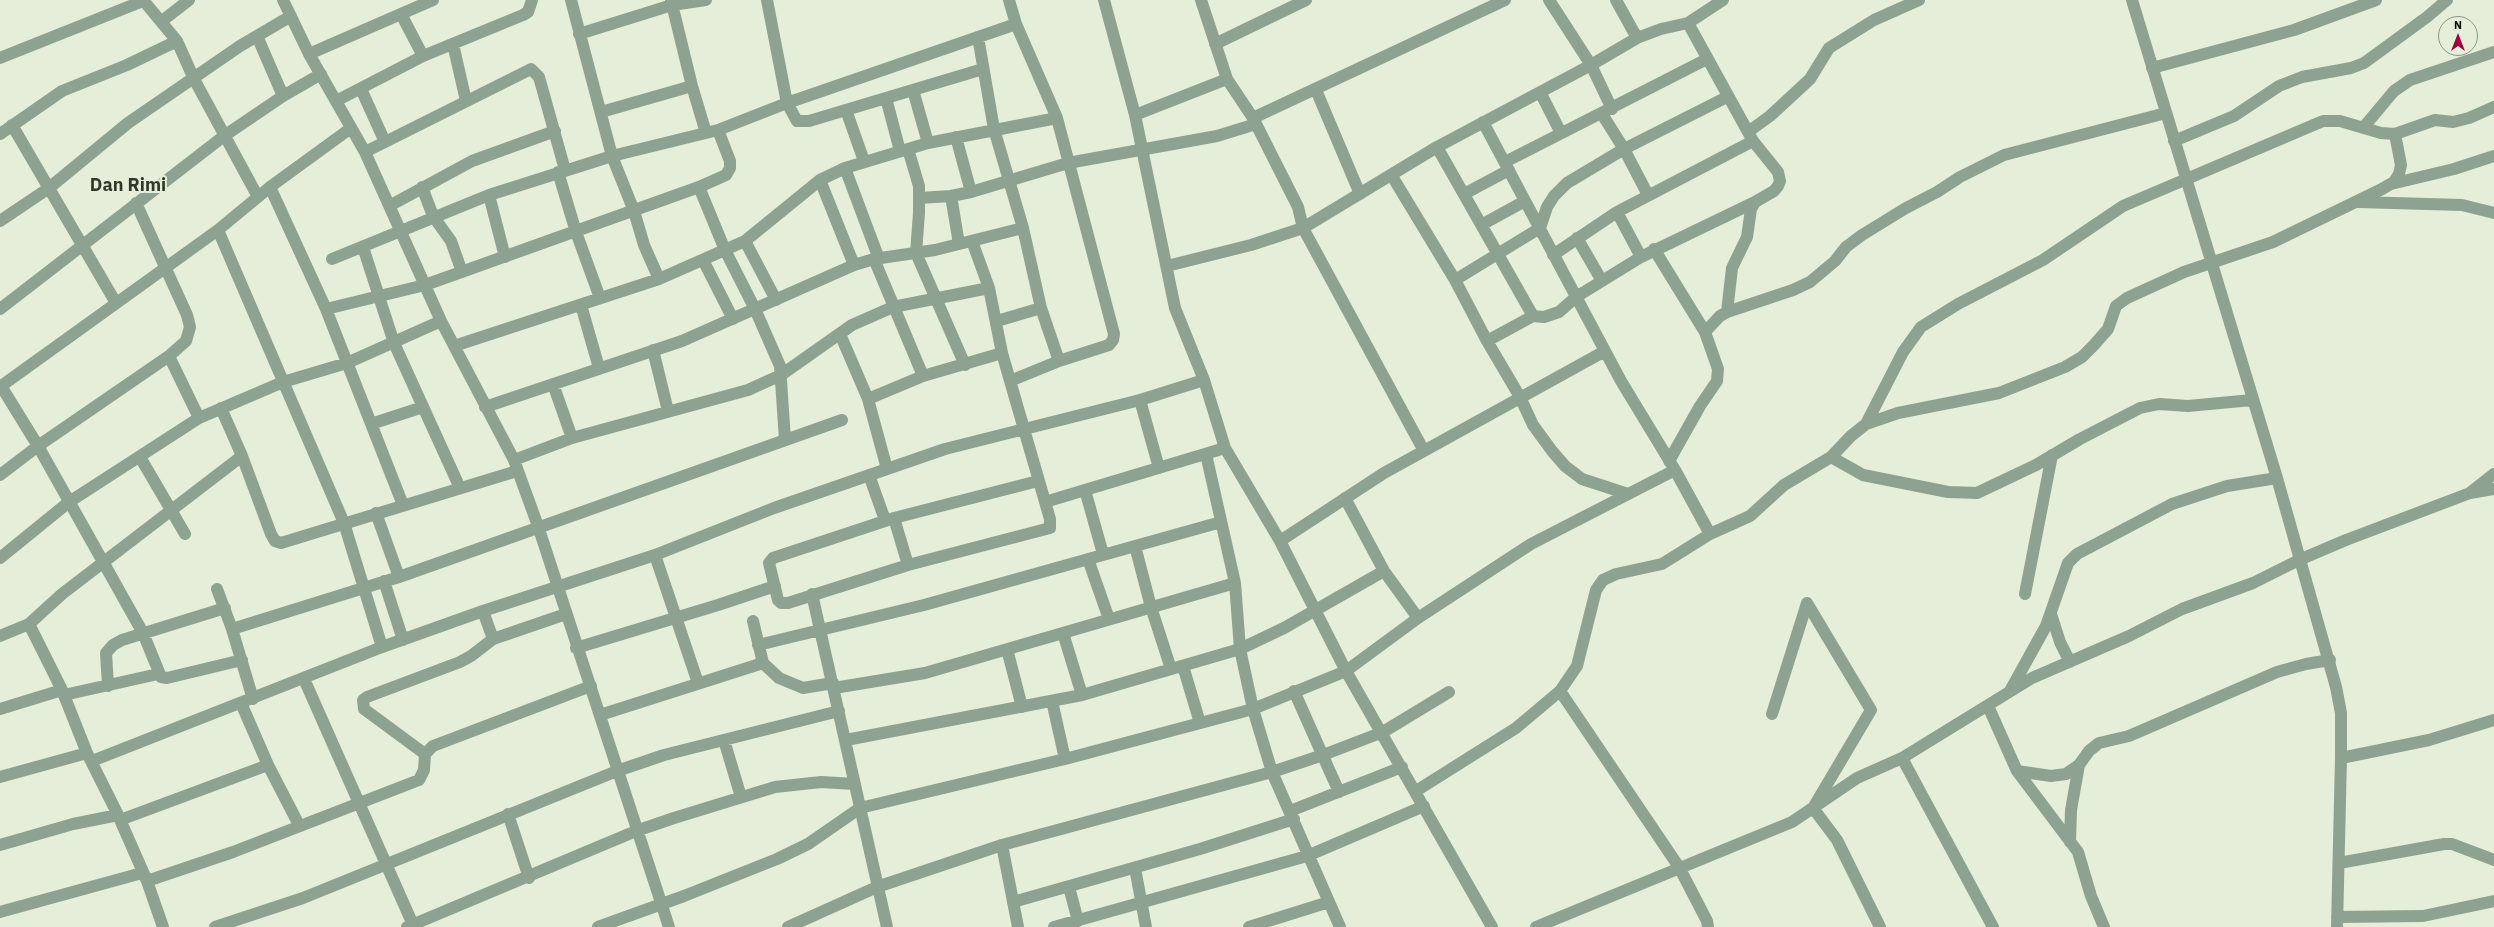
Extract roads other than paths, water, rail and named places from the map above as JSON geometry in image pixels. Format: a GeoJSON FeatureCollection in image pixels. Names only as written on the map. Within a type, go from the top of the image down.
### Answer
{"type":"FeatureCollection","features":[{"type":"Feature","properties":{"kind":"street"},"geometry":{"type":"LineString","coordinates":[[162,21],[189,0]]}},
{"type":"Feature","properties":{"kind":"street"},"geometry":{"type":"LineString","coordinates":[[284,0],[309,54],[366,152],[391,205],[400,231],[441,321],[516,465],[538,526],[576,648],[591,686],[636,831],[669,927]]}},
{"type":"Feature","properties":{"kind":"street"},"geometry":{"type":"LineString","coordinates":[[309,54],[405,8],[433,0]]}},
{"type":"Feature","properties":{"kind":"street"},"geometry":{"type":"LineString","coordinates":[[336,101],[423,56],[523,15],[528,12],[532,0]]}},
{"type":"Feature","properties":{"kind":"street"},"geometry":{"type":"LineString","coordinates":[[571,0],[612,156],[634,212],[644,245],[659,279]]}},
{"type":"Feature","properties":{"kind":"street"},"geometry":{"type":"LineString","coordinates":[[580,34],[671,2],[706,0]]}},
{"type":"Feature","properties":{"kind":"street"},"geometry":{"type":"LineString","coordinates":[[768,0],[787,103],[794,118],[801,122],[846,110],[983,68]]}},
{"type":"Feature","properties":{"kind":"street"},"geometry":{"type":"LineString","coordinates":[[1009,0],[1016,24],[1057,118],[1114,334],[1113,340],[1109,345],[1060,361],[1010,381]]}},
{"type":"Feature","properties":{"kind":"street"},"geometry":{"type":"LineString","coordinates":[[1104,0],[1135,115],[1175,308],[1204,380],[1225,448],[1280,541],[1317,611],[1346,671],[1383,732],[1492,927]]}},
{"type":"Feature","properties":{"kind":"street"},"geometry":{"type":"LineString","coordinates":[[1200,0],[1227,79],[1254,121],[1296,202],[1303,228],[1424,451]]}},
{"type":"Feature","properties":{"kind":"street"},"geometry":{"type":"LineString","coordinates":[[1215,44],[1306,0]]}},
{"type":"Feature","properties":{"kind":"street"},"geometry":{"type":"LineString","coordinates":[[919,198],[951,196],[971,192],[1010,182],[1068,163],[1142,151],[1217,136],[1254,121],[1505,0]]}},
{"type":"Feature","properties":{"kind":"street"},"geometry":{"type":"LineString","coordinates":[[1549,0],[1591,65],[1607,111],[1648,196]]}},
{"type":"Feature","properties":{"kind":"street"},"geometry":{"type":"LineString","coordinates":[[1616,0],[1637,38]]}},
{"type":"Feature","properties":{"kind":"street"},"geometry":{"type":"LineString","coordinates":[[1167,266],[1251,245],[1303,228],[1392,176],[1437,147],[1591,65],[1637,38],[1661,29],[1688,23],[1723,0]]}},
{"type":"Feature","properties":{"kind":"street"},"geometry":{"type":"LineString","coordinates":[[1553,255],[1617,212],[1648,196],[1750,136],[1810,79],[1829,48],[1874,20],[1918,0]]}},
{"type":"Feature","properties":{"kind":"street"},"geometry":{"type":"LineString","coordinates":[[2132,0],[2330,660],[2341,713],[2337,922],[2423,916],[2494,901]]}},
{"type":"Feature","properties":{"kind":"street"},"geometry":{"type":"LineString","coordinates":[[2152,68],[2294,30],[2376,0]]}},
{"type":"Feature","properties":{"kind":"street"},"geometry":{"type":"LineString","coordinates":[[2174,141],[2234,116],[2279,86],[2296,79],[2351,68],[2364,63],[2427,17],[2447,0]]}},
{"type":"Feature","properties":{"kind":"street"},"geometry":{"type":"LineString","coordinates":[[0,58],[143,1],[162,21],[177,41],[194,79],[258,197]]}},
{"type":"Feature","properties":{"kind":"street"},"geometry":{"type":"LineString","coordinates":[[326,309],[425,285],[634,212],[726,175],[730,168],[730,161],[712,132],[692,86],[671,2]]}},
{"type":"Feature","properties":{"kind":"street"},"geometry":{"type":"LineString","coordinates":[[405,8],[423,56]]}},
{"type":"Feature","properties":{"kind":"street"},"geometry":{"type":"LineString","coordinates":[[0,221],[49,188],[128,123],[256,36],[291,16]]}},
{"type":"Feature","properties":{"kind":"street"},"geometry":{"type":"LineString","coordinates":[[1487,341],[1533,316],[1544,317],[1559,312],[1576,297],[1641,257],[1755,202],[1774,191],[1780,181],[1778,172],[1750,136],[1727,97],[1688,23]]}},
{"type":"Feature","properties":{"kind":"street"},"geometry":{"type":"LineString","coordinates":[[332,259],[433,216],[489,195],[612,156],[712,132],[787,103],[1016,24]]}},
{"type":"Feature","properties":{"kind":"street"},"geometry":{"type":"LineString","coordinates":[[256,36],[283,96]]}},
{"type":"Feature","properties":{"kind":"street"},"geometry":{"type":"LineString","coordinates":[[978,38],[994,129],[1023,228],[1041,308],[1060,361]]}},
{"type":"Feature","properties":{"kind":"street"},"geometry":{"type":"LineString","coordinates":[[0,134],[62,91],[127,65],[177,41]]}},
{"type":"Feature","properties":{"kind":"street"},"geometry":{"type":"LineString","coordinates":[[453,44],[466,101]]}},
{"type":"Feature","properties":{"kind":"street"},"geometry":{"type":"LineString","coordinates":[[2362,128],[2394,91],[2410,80],[2494,52]]}},
{"type":"Feature","properties":{"kind":"street"},"geometry":{"type":"LineString","coordinates":[[1464,194],[1561,133],[1707,59]]}},
{"type":"Feature","properties":{"kind":"street"},"geometry":{"type":"LineString","coordinates":[[366,152],[531,69],[539,77],[556,132],[562,171],[576,232],[600,298]]}},
{"type":"Feature","properties":{"kind":"street"},"geometry":{"type":"LineString","coordinates":[[0,309],[224,136],[283,96],[321,74]]}},
{"type":"Feature","properties":{"kind":"street"},"geometry":{"type":"LineString","coordinates":[[1135,115],[1227,79]]}},
{"type":"Feature","properties":{"kind":"street"},"geometry":{"type":"LineString","coordinates":[[601,112],[692,86]]}},
{"type":"Feature","properties":{"kind":"street"},"geometry":{"type":"LineString","coordinates":[[361,89],[385,142]]}},
{"type":"Feature","properties":{"kind":"street"},"geometry":{"type":"LineString","coordinates":[[913,90],[928,143]]}},
{"type":"Feature","properties":{"kind":"street"},"geometry":{"type":"LineString","coordinates":[[1316,90],[1360,194]]}},
{"type":"Feature","properties":{"kind":"street"},"geometry":{"type":"LineString","coordinates":[[1540,92],[1561,133]]}},
{"type":"Feature","properties":{"kind":"street"},"geometry":{"type":"LineString","coordinates":[[1455,280],[1540,228],[1547,207],[1567,183],[1624,149],[1727,97]]}},
{"type":"Feature","properties":{"kind":"street"},"geometry":{"type":"LineString","coordinates":[[886,98],[904,150],[919,186],[916,253],[965,365]]}},
{"type":"Feature","properties":{"kind":"street"},"geometry":{"type":"LineString","coordinates":[[1866,424],[1904,352],[1921,327],[1958,304],[2043,260],[2123,206],[2323,121],[2340,121],[2381,133],[2395,134],[2435,120],[2453,122],[2469,118],[2494,107]]}},
{"type":"Feature","properties":{"kind":"street"},"geometry":{"type":"LineString","coordinates":[[846,110],[864,161]]}},
{"type":"Feature","properties":{"kind":"street"},"geometry":{"type":"LineString","coordinates":[[1705,332],[1720,316],[1727,312],[1810,282],[1835,261],[1846,247],[1862,235],[1960,177],[2004,155],[2166,113]]}},
{"type":"Feature","properties":{"kind":"street"},"geometry":{"type":"LineString","coordinates":[[454,346],[659,279],[745,241],[820,180],[845,168],[864,161],[928,143],[1057,118]]}},
{"type":"Feature","properties":{"kind":"street"},"geometry":{"type":"LineString","coordinates":[[1483,122],[1604,351],[1672,465],[1710,534]]}},
{"type":"Feature","properties":{"kind":"street"},"geometry":{"type":"LineString","coordinates":[[12,125],[116,303]]}},
{"type":"Feature","properties":{"kind":"street"},"geometry":{"type":"LineString","coordinates":[[158,674],[143,633],[38,446],[1,386],[166,269],[218,230],[270,187],[351,128]]}},
{"type":"Feature","properties":{"kind":"street"},"geometry":{"type":"LineString","coordinates":[[391,205],[472,161],[556,132]]}},
{"type":"Feature","properties":{"kind":"street"},"geometry":{"type":"LineString","coordinates":[[2391,184],[2397,178],[2401,165],[2395,134]]}},
{"type":"Feature","properties":{"kind":"street"},"geometry":{"type":"LineString","coordinates":[[956,137],[971,192]]}},
{"type":"Feature","properties":{"kind":"street"},"geometry":{"type":"LineString","coordinates":[[1437,147],[1483,224],[1498,255],[1533,316]]}},
{"type":"Feature","properties":{"kind":"street"},"geometry":{"type":"LineString","coordinates":[[1416,791],[1516,728],[1560,691],[1577,666],[1596,590],[1603,580],[1616,574],[1645,569],[1662,564],[1710,534],[1750,516],[1784,484],[1831,457],[1851,436],[1866,424],[1898,413],[1999,393],[2065,367],[2082,357],[2094,345],[2108,329],[2116,306],[2127,298],[2184,272],[2273,242],[2391,184],[2454,169],[2494,156]]}},
{"type":"Feature","properties":{"kind":"street"},"geometry":{"type":"LineString","coordinates":[[845,168],[893,307],[923,376]]}},
{"type":"Feature","properties":{"kind":"street"},"geometry":{"type":"LineString","coordinates":[[1392,176],[1455,280],[1534,425],[1565,466],[1582,479],[1628,494]]}},
{"type":"Feature","properties":{"kind":"street"},"geometry":{"type":"LineString","coordinates":[[820,180],[854,265]]}},
{"type":"Feature","properties":{"kind":"street"},"geometry":{"type":"LineString","coordinates":[[270,187],[326,309],[403,505]]}},
{"type":"Feature","properties":{"kind":"street"},"geometry":{"type":"LineString","coordinates":[[422,187],[433,216],[451,241],[462,272]]}},
{"type":"Feature","properties":{"kind":"street"},"geometry":{"type":"LineString","coordinates":[[699,187],[725,250],[755,309],[780,366],[785,440]]}},
{"type":"Feature","properties":{"kind":"street"},"geometry":{"type":"LineString","coordinates":[[489,195],[505,257]]}},
{"type":"Feature","properties":{"kind":"street"},"geometry":{"type":"LineString","coordinates":[[951,196],[959,244]]}},
{"type":"Feature","properties":{"kind":"street"},"geometry":{"type":"LineString","coordinates":[[1483,224],[1525,201]]}},
{"type":"Feature","properties":{"kind":"street"},"geometry":{"type":"LineString","coordinates":[[1727,312],[1732,268],[1747,237],[1751,208],[1755,202]]}},
{"type":"Feature","properties":{"kind":"street"},"geometry":{"type":"LineString","coordinates":[[2355,202],[2462,205],[2494,213]]}},
{"type":"Feature","properties":{"kind":"street"},"geometry":{"type":"LineString","coordinates":[[0,475],[38,446],[169,356],[186,341],[190,327],[187,315],[136,203]]}},
{"type":"Feature","properties":{"kind":"street"},"geometry":{"type":"LineString","coordinates":[[1617,212],[1641,257]]}},
{"type":"Feature","properties":{"kind":"street"},"geometry":{"type":"LineString","coordinates":[[485,407],[682,341],[854,265],[877,259],[959,244],[1023,228]]}},
{"type":"Feature","properties":{"kind":"street"},"geometry":{"type":"LineString","coordinates":[[218,230],[344,523],[382,647]]}},
{"type":"Feature","properties":{"kind":"street"},"geometry":{"type":"LineString","coordinates":[[1577,238],[1602,281]]}},
{"type":"Feature","properties":{"kind":"street"},"geometry":{"type":"LineString","coordinates":[[745,241],[776,300]]}},
{"type":"Feature","properties":{"kind":"street"},"geometry":{"type":"LineString","coordinates":[[972,241],[989,288],[997,321],[1002,352],[1045,502],[1050,524],[1046,530],[908,565],[781,603],[769,563],[773,558],[889,519],[1038,481]]}},
{"type":"Feature","properties":{"kind":"street"},"geometry":{"type":"LineString","coordinates":[[363,247],[394,343],[460,488]]}},
{"type":"Feature","properties":{"kind":"street"},"geometry":{"type":"LineString","coordinates":[[598,927],[742,874],[808,844],[860,808],[1065,759],[1252,709],[1346,671],[1418,618],[1530,544],[1628,494],[1672,465],[1718,375],[1718,369],[1705,332],[1654,250]]}},
{"type":"Feature","properties":{"kind":"street"},"geometry":{"type":"LineString","coordinates":[[703,260],[733,319]]}},
{"type":"Feature","properties":{"kind":"street"},"geometry":{"type":"LineString","coordinates":[[221,408],[242,456],[275,541],[289,541],[460,488],[516,465],[572,438],[748,390],[781,375],[852,325],[893,307],[935,297],[989,288]]}},
{"type":"Feature","properties":{"kind":"street"},"geometry":{"type":"LineString","coordinates":[[581,305],[599,368]]}},
{"type":"Feature","properties":{"kind":"street"},"geometry":{"type":"LineString","coordinates":[[997,321],[1041,308]]}},
{"type":"Feature","properties":{"kind":"street"},"geometry":{"type":"LineString","coordinates":[[0,558],[69,502],[199,418],[283,382],[347,363],[441,321]]}},
{"type":"Feature","properties":{"kind":"street"},"geometry":{"type":"LineString","coordinates":[[840,334],[868,399],[887,469]]}},
{"type":"Feature","properties":{"kind":"street"},"geometry":{"type":"LineString","coordinates":[[653,350],[668,411]]}},
{"type":"Feature","properties":{"kind":"street"},"geometry":{"type":"LineString","coordinates":[[1280,541],[1345,498],[1424,451],[1604,351]]}},
{"type":"Feature","properties":{"kind":"street"},"geometry":{"type":"LineString","coordinates":[[868,399],[923,376],[965,365],[1002,352]]}},
{"type":"Feature","properties":{"kind":"street"},"geometry":{"type":"LineString","coordinates":[[169,356],[199,418]]}},
{"type":"Feature","properties":{"kind":"street"},"geometry":{"type":"LineString","coordinates":[[0,777],[90,757],[253,699],[382,647],[483,611],[558,588],[655,555],[774,508],[945,449],[1023,428],[1140,400],[1204,380]]}},
{"type":"Feature","properties":{"kind":"street"},"geometry":{"type":"LineString","coordinates":[[553,384],[572,438]]}},
{"type":"Feature","properties":{"kind":"street"},"geometry":{"type":"LineString","coordinates":[[1140,400],[1159,468]]}},
{"type":"Feature","properties":{"kind":"street"},"geometry":{"type":"LineString","coordinates":[[1831,457],[1863,476],[1964,493],[1977,493],[2140,408],[2159,404],[2188,406],[2252,400]]}},
{"type":"Feature","properties":{"kind":"street"},"geometry":{"type":"LineString","coordinates":[[371,424],[424,407]]}},
{"type":"Feature","properties":{"kind":"street"},"geometry":{"type":"LineString","coordinates":[[232,629],[364,589],[538,526],[842,420]]}},
{"type":"Feature","properties":{"kind":"street"},"geometry":{"type":"LineString","coordinates":[[1045,502],[1225,448]]}},
{"type":"Feature","properties":{"kind":"street"},"geometry":{"type":"LineString","coordinates":[[1206,454],[1234,583],[1240,649],[1252,709],[1272,772],[1292,815],[1307,856],[1340,927]]}},
{"type":"Feature","properties":{"kind":"street"},"geometry":{"type":"LineString","coordinates":[[2025,594],[2052,455]]}},
{"type":"Feature","properties":{"kind":"street"},"geometry":{"type":"LineString","coordinates":[[0,636],[30,624],[62,594],[104,564],[242,456]]}},
{"type":"Feature","properties":{"kind":"street"},"geometry":{"type":"LineString","coordinates":[[140,457],[185,534]]}},
{"type":"Feature","properties":{"kind":"street"},"geometry":{"type":"LineString","coordinates":[[2470,493],[2494,474]]}},
{"type":"Feature","properties":{"kind":"street"},"geometry":{"type":"LineString","coordinates":[[870,475],[908,565]]}},
{"type":"Feature","properties":{"kind":"street"},"geometry":{"type":"LineString","coordinates":[[2010,691],[2051,614],[2068,563],[2078,554],[2172,504],[2228,486],[2276,478]]}},
{"type":"Feature","properties":{"kind":"street"},"geometry":{"type":"LineString","coordinates":[[1536,927],[1679,867],[1792,822],[1857,778],[1902,758],[2032,678],[2070,662],[2182,609],[2252,583],[2299,560],[2470,493],[2494,489]]}},
{"type":"Feature","properties":{"kind":"street"},"geometry":{"type":"LineString","coordinates":[[1085,490],[1103,554]]}},
{"type":"Feature","properties":{"kind":"street"},"geometry":{"type":"LineString","coordinates":[[1345,498],[1384,571],[1418,618]]}},
{"type":"Feature","properties":{"kind":"street"},"geometry":{"type":"LineString","coordinates":[[376,513],[399,577]]}},
{"type":"Feature","properties":{"kind":"street"},"geometry":{"type":"LineString","coordinates":[[758,645],[924,605],[1221,522]]}},
{"type":"Feature","properties":{"kind":"street"},"geometry":{"type":"LineString","coordinates":[[1135,546],[1151,607],[1171,669]]}},
{"type":"Feature","properties":{"kind":"street"},"geometry":{"type":"LineString","coordinates":[[655,555],[698,684]]}},
{"type":"Feature","properties":{"kind":"street"},"geometry":{"type":"LineString","coordinates":[[1088,559],[1109,620]]}},
{"type":"Feature","properties":{"kind":"street"},"geometry":{"type":"LineString","coordinates":[[846,740],[1082,695],[1240,649],[1317,611],[1384,571]]}},
{"type":"Feature","properties":{"kind":"street"},"geometry":{"type":"LineString","coordinates":[[384,581],[403,640]]}},
{"type":"Feature","properties":{"kind":"street"},"geometry":{"type":"LineString","coordinates":[[753,621],[763,663],[779,678],[803,688],[834,686],[925,673],[1234,583]]}},
{"type":"Feature","properties":{"kind":"street"},"geometry":{"type":"LineString","coordinates":[[576,648],[775,586]]}},
{"type":"Feature","properties":{"kind":"street"},"geometry":{"type":"LineString","coordinates":[[217,589],[232,629],[253,699]]}},
{"type":"Feature","properties":{"kind":"street"},"geometry":{"type":"LineString","coordinates":[[812,594],[822,629],[877,887],[887,927]]}},
{"type":"Feature","properties":{"kind":"street"},"geometry":{"type":"LineString","coordinates":[[1772,714],[1807,603],[1871,710],[1813,808]]}},
{"type":"Feature","properties":{"kind":"street"},"geometry":{"type":"LineString","coordinates":[[108,686],[106,653],[117,642],[225,608]]}},
{"type":"Feature","properties":{"kind":"street"},"geometry":{"type":"LineString","coordinates":[[483,611],[493,639]]}},
{"type":"Feature","properties":{"kind":"street"},"geometry":{"type":"LineString","coordinates":[[424,754],[364,709],[363,700],[367,697],[460,662],[471,656],[493,639],[566,614]]}},
{"type":"Feature","properties":{"kind":"street"},"geometry":{"type":"LineString","coordinates":[[2051,614],[2060,642],[2070,662]]}},
{"type":"Feature","properties":{"kind":"street"},"geometry":{"type":"LineString","coordinates":[[30,624],[63,692],[90,757],[119,818],[163,927]]}},
{"type":"Feature","properties":{"kind":"street"},"geometry":{"type":"LineString","coordinates":[[1063,633],[1082,695]]}},
{"type":"Feature","properties":{"kind":"street"},"geometry":{"type":"LineString","coordinates":[[1007,649],[1022,707]]}},
{"type":"Feature","properties":{"kind":"street"},"geometry":{"type":"LineString","coordinates":[[0,708],[63,692],[108,686],[158,674],[167,678],[242,660]]}},
{"type":"Feature","properties":{"kind":"street"},"geometry":{"type":"LineString","coordinates":[[2017,771],[2051,776],[2066,774],[2079,765],[2089,751],[2099,743],[2129,736],[2277,672],[2306,664],[2330,660]]}},
{"type":"Feature","properties":{"kind":"street"},"geometry":{"type":"LineString","coordinates":[[600,715],[763,663]]}},
{"type":"Feature","properties":{"kind":"street"},"geometry":{"type":"LineString","coordinates":[[1183,666],[1200,723]]}},
{"type":"Feature","properties":{"kind":"street"},"geometry":{"type":"LineString","coordinates":[[304,679],[360,802],[412,926],[529,878],[636,831],[741,797],[775,787],[821,782],[855,784]]}},
{"type":"Feature","properties":{"kind":"street"},"geometry":{"type":"LineString","coordinates":[[0,912],[144,877],[233,852],[299,825],[419,780],[424,770],[424,754],[433,746],[591,686]]}},
{"type":"Feature","properties":{"kind":"street"},"geometry":{"type":"LineString","coordinates":[[1294,691],[1339,792]]}},
{"type":"Feature","properties":{"kind":"street"},"geometry":{"type":"LineString","coordinates":[[1560,691],[1679,867],[1707,921],[1708,927]]}},
{"type":"Feature","properties":{"kind":"street"},"geometry":{"type":"LineString","coordinates":[[788,927],[877,887],[1002,845],[1272,772],[1323,755],[1383,732],[1449,692]]}},
{"type":"Feature","properties":{"kind":"street"},"geometry":{"type":"LineString","coordinates":[[1052,701],[1065,759]]}},
{"type":"Feature","properties":{"kind":"street"},"geometry":{"type":"LineString","coordinates":[[241,703],[268,764],[299,825]]}},
{"type":"Feature","properties":{"kind":"street"},"geometry":{"type":"LineString","coordinates":[[1988,706],[2017,771],[2047,814],[2078,852],[2091,896],[2104,927]]}},
{"type":"Feature","properties":{"kind":"street"},"geometry":{"type":"LineString","coordinates":[[215,927],[232,925],[303,898],[386,863],[617,771],[664,755],[839,711]]}},
{"type":"Feature","properties":{"kind":"street"},"geometry":{"type":"LineString","coordinates":[[2341,758],[2429,740],[2494,720]]}},
{"type":"Feature","properties":{"kind":"street"},"geometry":{"type":"LineString","coordinates":[[724,740],[741,797]]}},
{"type":"Feature","properties":{"kind":"street"},"geometry":{"type":"LineString","coordinates":[[1902,758],[1993,927]]}},
{"type":"Feature","properties":{"kind":"street"},"geometry":{"type":"LineString","coordinates":[[0,845],[73,824],[119,818],[268,764]]}},
{"type":"Feature","properties":{"kind":"street"},"geometry":{"type":"LineString","coordinates":[[2070,842],[2071,810],[2079,765]]}},
{"type":"Feature","properties":{"kind":"street"},"geometry":{"type":"LineString","coordinates":[[1013,902],[1135,868],[1292,815],[1339,792],[1402,767]]}},
{"type":"Feature","properties":{"kind":"street"},"geometry":{"type":"LineString","coordinates":[[1062,926],[1307,856],[1424,806]]}},
{"type":"Feature","properties":{"kind":"street"},"geometry":{"type":"LineString","coordinates":[[1813,808],[1837,840],[1880,927]]}},
{"type":"Feature","properties":{"kind":"street"},"geometry":{"type":"LineString","coordinates":[[508,814],[529,878]]}},
{"type":"Feature","properties":{"kind":"street"},"geometry":{"type":"LineString","coordinates":[[2339,863],[2444,844],[2452,844],[2494,860]]}},
{"type":"Feature","properties":{"kind":"street"},"geometry":{"type":"LineString","coordinates":[[1002,845],[1018,927]]}},
{"type":"Feature","properties":{"kind":"street"},"geometry":{"type":"LineString","coordinates":[[1135,868],[1143,903],[1146,927]]}},
{"type":"Feature","properties":{"kind":"street"},"geometry":{"type":"LineString","coordinates":[[1069,887],[1078,921]]}},
{"type":"Feature","properties":{"kind":"street"},"geometry":{"type":"LineString","coordinates":[[1249,927],[1329,902]]}},
{"type":"Feature","properties":{"kind":"district","name":"Dan Rimi"},"geometry":{"type":"Point","coordinates":[128,186]}}]}
